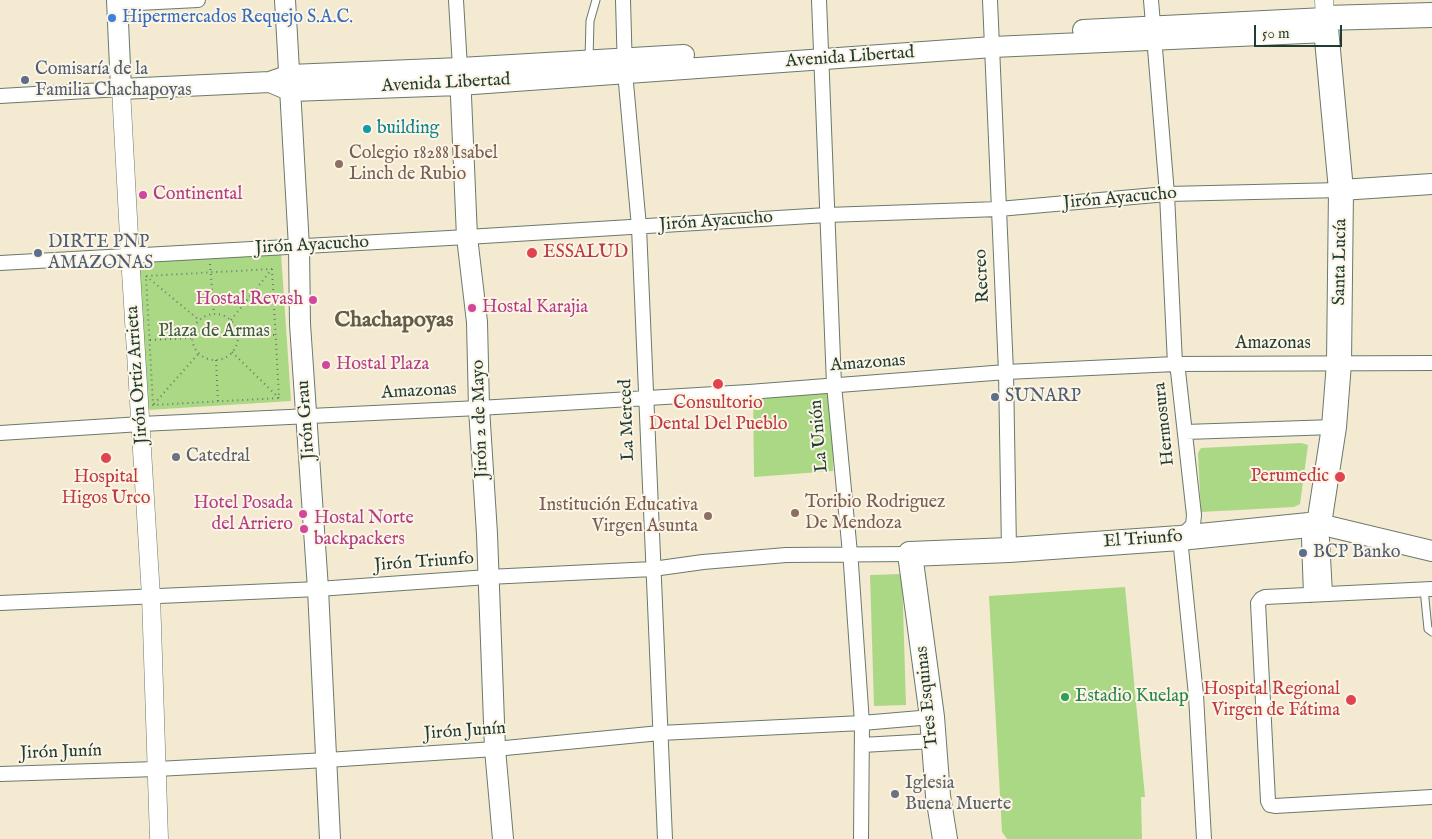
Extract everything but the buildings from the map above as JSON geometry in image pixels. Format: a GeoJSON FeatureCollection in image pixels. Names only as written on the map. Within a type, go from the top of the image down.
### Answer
{"type":"FeatureCollection","features":[{"type":"Feature","properties":{"kind":"highway","name":"Avenida Libertad"},"geometry":{"type":"LineString","coordinates":[[1325,17],[1432,16]]}},
{"type":"Feature","properties":{"kind":"highway","name":"Avenida Libertad"},"geometry":{"type":"LineString","coordinates":[[1325,17],[1432,28]]}},
{"type":"Feature","properties":{"kind":"highway","name":"Santa Lucía"},"geometry":{"type":"LineString","coordinates":[[1318,524],[1334,427],[1340,363],[1341,190],[1325,17]]}},
{"type":"Feature","properties":{"kind":"highway","name":"El Triunfo"},"geometry":{"type":"LineString","coordinates":[[910,554],[1009,550],[1180,538],[1318,524]]}},
{"type":"Feature","properties":{"kind":"highway","name":"Tres Esquinas"},"geometry":{"type":"LineString","coordinates":[[910,554],[932,717],[941,819],[945,839]]}},
{"type":"Feature","properties":{"kind":"main road","name":"Jirón Grau"},"geometry":{"type":"LineString","coordinates":[[285,0],[299,247],[300,324],[318,589],[330,839]]}},
{"type":"Feature","properties":{"kind":"main road","name":"Jirón Ortiz Arrieta"},"geometry":{"type":"LineString","coordinates":[[118,2],[121,89]]}},
{"type":"Feature","properties":{"kind":"main road","name":"Avenida Libertad"},"geometry":{"type":"LineString","coordinates":[[121,89],[461,76],[992,41],[1154,33],[1325,17]]}},
{"type":"Feature","properties":{"kind":"main road","name":"Avenida Libertad"},"geometry":{"type":"LineString","coordinates":[[461,76],[589,60],[625,65]]}},
{"type":"Feature","properties":{"kind":"main road","name":"Jirón 2 de Mayo"},"geometry":{"type":"LineString","coordinates":[[461,76],[468,237],[477,322],[479,408],[495,749],[504,839]]}},
{"type":"Feature","properties":{"kind":"main road","name":"Jirón Ayacucho"},"geometry":{"type":"LineString","coordinates":[[1341,190],[1432,184]]}},
{"type":"Feature","properties":{"kind":"main road","name":"El Triunfo"},"geometry":{"type":"LineString","coordinates":[[1318,524],[1432,551]]}},
{"type":"Feature","properties":{"kind":"street"},"geometry":{"type":"LineString","coordinates":[[118,2],[198,0]]}},
{"type":"Feature","properties":{"kind":"street","name":"Jirón 2 de Mayo"},"geometry":{"type":"LineString","coordinates":[[456,0],[461,76]]}},
{"type":"Feature","properties":{"kind":"street","name":"La Merced"},"geometry":{"type":"LineString","coordinates":[[623,0],[625,65],[639,227],[665,839]]}},
{"type":"Feature","properties":{"kind":"street","name":"La Unión"},"geometry":{"type":"LineString","coordinates":[[819,0],[834,385],[850,556],[862,723],[861,839]]}},
{"type":"Feature","properties":{"kind":"street","name":"Recreo"},"geometry":{"type":"LineString","coordinates":[[990,0],[1006,372],[1009,550]]}},
{"type":"Feature","properties":{"kind":"street","name":"Hermosura"},"geometry":{"type":"LineString","coordinates":[[1151,0],[1167,194],[1175,364],[1178,371],[1194,515],[1193,525],[1180,538]]}},
{"type":"Feature","properties":{"kind":"street","name":"Avenida Libertad"},"geometry":{"type":"LineString","coordinates":[[0,96],[121,89]]}},
{"type":"Feature","properties":{"kind":"street","name":"Jirón Ortiz Arrieta"},"geometry":{"type":"LineString","coordinates":[[121,89],[152,596],[159,839]]}},
{"type":"Feature","properties":{"kind":"street","name":"Jirón Ayacucho"},"geometry":{"type":"LineString","coordinates":[[0,263],[827,215],[999,210],[1167,194],[1341,190]]}},
{"type":"Feature","properties":{"kind":"street","name":"Amazonas"},"geometry":{"type":"LineString","coordinates":[[0,433],[749,392],[1006,372],[1175,364],[1432,363]]}},
{"type":"Feature","properties":{"kind":"street"},"geometry":{"type":"LineString","coordinates":[[1185,432],[1334,427]]}},
{"type":"Feature","properties":{"kind":"street","name":"Santa Lucía"},"geometry":{"type":"LineString","coordinates":[[1318,524],[1322,539],[1325,594]]}},
{"type":"Feature","properties":{"kind":"street","name":"Santa Lucía"},"geometry":{"type":"LineString","coordinates":[[1311,595],[1309,538],[1318,524]]}},
{"type":"Feature","properties":{"kind":"street"},"geometry":{"type":"LineString","coordinates":[[1180,538],[1196,695],[1204,839]]}},
{"type":"Feature","properties":{"kind":"street","name":"El Triunfo"},"geometry":{"type":"LineString","coordinates":[[850,556],[910,554]]}},
{"type":"Feature","properties":{"kind":"street","name":"Jirón Triunfo"},"geometry":{"type":"LineString","coordinates":[[0,603],[318,589],[488,577],[653,569],[703,562],[786,555],[850,556]]}},
{"type":"Feature","properties":{"kind":"street"},"geometry":{"type":"LineString","coordinates":[[1428,589],[1265,597],[1260,599],[1258,603],[1268,801],[1270,805],[1432,797]]}},
{"type":"Feature","properties":{"kind":"street","name":"Jirón Junín"},"geometry":{"type":"LineString","coordinates":[[0,774],[157,769],[327,760],[495,749],[660,734],[862,723],[932,717]]}},
{"type":"Feature","properties":{"kind":"street"},"geometry":{"type":"LineString","coordinates":[[862,746],[933,740]]}},
{"type":"Feature","properties":{"kind":"lane"},"geometry":{"type":"LineString","coordinates":[[589,60],[590,21],[596,0]]}},
{"type":"Feature","properties":{"kind":"lane"},"geometry":{"type":"LineString","coordinates":[[1428,589],[1428,629],[1432,632]]}},
{"type":"Feature","properties":{"kind":"path"},"geometry":{"type":"LineString","coordinates":[[210,250],[214,314]]}},
{"type":"Feature","properties":{"kind":"path"},"geometry":{"type":"LineString","coordinates":[[146,276],[272,269]]}},
{"type":"Feature","properties":{"kind":"path"},"geometry":{"type":"LineString","coordinates":[[231,320],[272,269]]}},
{"type":"Feature","properties":{"kind":"path"},"geometry":{"type":"LineString","coordinates":[[272,269],[279,398]]}},
{"type":"Feature","properties":{"kind":"path"},"geometry":{"type":"LineString","coordinates":[[146,276],[199,320]]}},
{"type":"Feature","properties":{"kind":"path"},"geometry":{"type":"LineString","coordinates":[[146,276],[153,405]]}},
{"type":"Feature","properties":{"kind":"path"},"geometry":{"type":"LineString","coordinates":[[214,314],[221,314],[231,320],[237,328],[238,336],[238,343],[232,352],[216,360],[208,359],[199,353],[192,338],[194,326],[199,320],[214,314]]}},
{"type":"Feature","properties":{"kind":"path"},"geometry":{"type":"LineString","coordinates":[[238,336],[276,335]]}},
{"type":"Feature","properties":{"kind":"path"},"geometry":{"type":"LineString","coordinates":[[149,340],[192,338]]}},
{"type":"Feature","properties":{"kind":"path"},"geometry":{"type":"LineString","coordinates":[[232,352],[279,398]]}},
{"type":"Feature","properties":{"kind":"path"},"geometry":{"type":"LineString","coordinates":[[153,405],[199,353]]}},
{"type":"Feature","properties":{"kind":"path"},"geometry":{"type":"LineString","coordinates":[[216,360],[218,402]]}},
{"type":"Feature","properties":{"kind":"path"},"geometry":{"type":"LineString","coordinates":[[153,405],[279,398]]}},
{"type":"Feature","properties":{"kind":"green space","name":"Plaza de Armas"},"geometry":{"type":"Polygon","coordinates":[[[281,253],[291,401],[148,410],[138,263],[281,253]]]}},
{"type":"Feature","properties":{"kind":"green space"},"geometry":{"type":"Polygon","coordinates":[[[832,391],[833,471],[754,477],[753,394],[832,391]]]}},
{"type":"Feature","properties":{"kind":"green space"},"geometry":{"type":"Polygon","coordinates":[[[1301,443],[1308,445],[1300,504],[1294,507],[1201,512],[1198,453],[1201,448],[1301,443]]]}},
{"type":"Feature","properties":{"kind":"green space"},"geometry":{"type":"Polygon","coordinates":[[[902,574],[906,705],[874,706],[870,575],[902,574]]]}},
{"type":"Feature","properties":{"kind":"green space","name":"Estadio Kuelap"},"geometry":{"type":"Polygon","coordinates":[[[1125,587],[1145,797],[1141,797],[1142,839],[1007,839],[1002,832],[989,596],[1125,587]]]}},
{"type":"Feature","properties":{"kind":"place","name":"Hipermercados Requejo S.A.C."},"geometry":{"type":"Point","coordinates":[112,18]}},
{"type":"Feature","properties":{"kind":"place","name":"Comisaría de la Familia Chachapoyas"},"geometry":{"type":"Point","coordinates":[25,80]}},
{"type":"Feature","properties":{"kind":"place","name":"building"},"geometry":{"type":"Point","coordinates":[367,129]}},
{"type":"Feature","properties":{"kind":"place","name":"Colegio 18288 Isabel Linch de Rubio"},"geometry":{"type":"Point","coordinates":[339,164]}},
{"type":"Feature","properties":{"kind":"place","name":"Continental"},"geometry":{"type":"Point","coordinates":[143,195]}},
{"type":"Feature","properties":{"kind":"place","name":"DIRTE PNP AMAZONAS"},"geometry":{"type":"Point","coordinates":[38,253]}},
{"type":"Feature","properties":{"kind":"place","name":"ESSALUD"},"geometry":{"type":"Point","coordinates":[532,253]}},
{"type":"Feature","properties":{"kind":"place","name":"Hostal Revash"},"geometry":{"type":"Point","coordinates":[313,300]}},
{"type":"Feature","properties":{"kind":"place","name":"Hostal Karajia"},"geometry":{"type":"Point","coordinates":[472,308]}},
{"type":"Feature","properties":{"kind":"place","name":"Hostal Plaza"},"geometry":{"type":"Point","coordinates":[326,365]}},
{"type":"Feature","properties":{"kind":"place","name":"Consultorio Dental Del Pueblo"},"geometry":{"type":"Point","coordinates":[718,384]}},
{"type":"Feature","properties":{"kind":"place","name":"SUNARP"},"geometry":{"type":"Point","coordinates":[995,397]}},
{"type":"Feature","properties":{"kind":"place","name":"Catedral"},"geometry":{"type":"Point","coordinates":[176,457]}},
{"type":"Feature","properties":{"kind":"place","name":"Hospital Higos Urco"},"geometry":{"type":"Point","coordinates":[106,458]}},
{"type":"Feature","properties":{"kind":"place","name":"Perumedic"},"geometry":{"type":"Point","coordinates":[1340,477]}},
{"type":"Feature","properties":{"kind":"place","name":"Toribio Rodriguez De Mendoza"},"geometry":{"type":"Point","coordinates":[795,513]}},
{"type":"Feature","properties":{"kind":"place","name":"Hotel Posada del Arriero"},"geometry":{"type":"Point","coordinates":[303,514]}},
{"type":"Feature","properties":{"kind":"place","name":"Institución Educativa Virgen Asunta"},"geometry":{"type":"Point","coordinates":[708,516]}},
{"type":"Feature","properties":{"kind":"place","name":"Hostal Norte backpackers"},"geometry":{"type":"Point","coordinates":[304,529]}},
{"type":"Feature","properties":{"kind":"place","name":"BCP Banko"},"geometry":{"type":"Point","coordinates":[1303,553]}},
{"type":"Feature","properties":{"kind":"place","name":"Estadio Kuelap"},"geometry":{"type":"Point","coordinates":[1065,697]}},
{"type":"Feature","properties":{"kind":"place","name":"Hospital Regional Virgen de Fátima"},"geometry":{"type":"Point","coordinates":[1351,700]}},
{"type":"Feature","properties":{"kind":"place","name":"Iglesia Buena Muerte"},"geometry":{"type":"Point","coordinates":[895,794]}},
{"type":"Feature","properties":{"kind":"district","name":"Chachapoyas"},"geometry":{"type":"Point","coordinates":[394,321]}}]}
